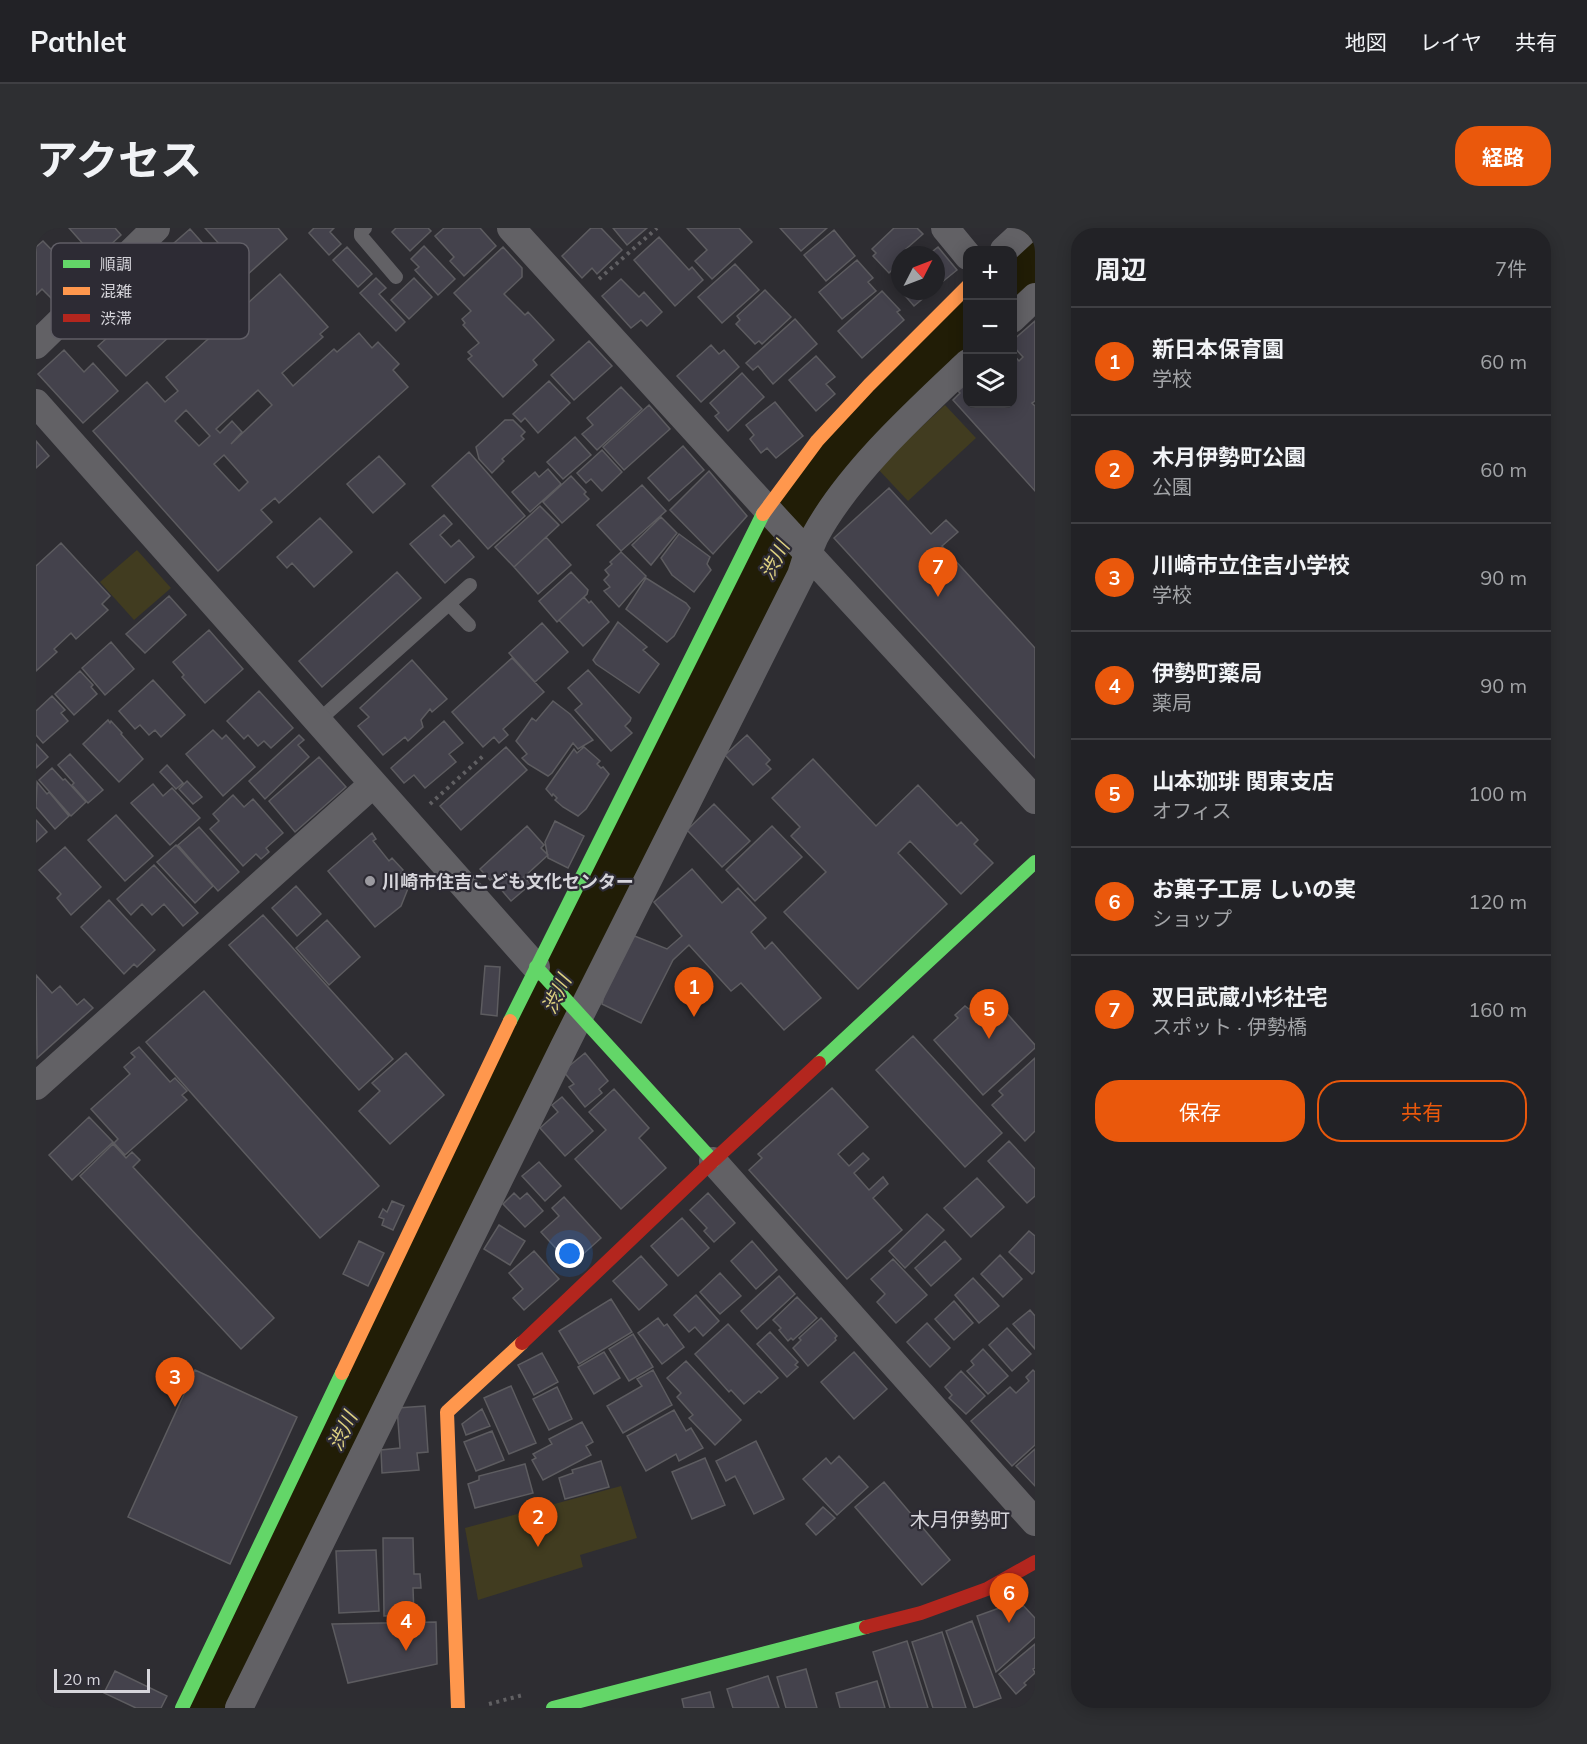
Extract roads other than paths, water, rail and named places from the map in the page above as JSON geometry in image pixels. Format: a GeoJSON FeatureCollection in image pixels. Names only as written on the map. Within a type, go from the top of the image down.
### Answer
{"type":"FeatureCollection","features":[{"type":"Feature","properties":{"kind":"street"},"geometry":{"type":"LineString","coordinates":[[141,243],[156,228]]}},
{"type":"Feature","properties":{"kind":"street"},"geometry":{"type":"LineString","coordinates":[[512,228],[1035,800]]}},
{"type":"Feature","properties":{"kind":"street"},"geometry":{"type":"LineString","coordinates":[[945,228],[963,250]]}},
{"type":"Feature","properties":{"kind":"street"},"geometry":{"type":"LineString","coordinates":[[1008,246],[1028,228]]}},
{"type":"Feature","properties":{"kind":"street"},"geometry":{"type":"LineString","coordinates":[[182,1708],[536,967],[766,508],[825,433],[869,385],[963,291]]}},
{"type":"Feature","properties":{"kind":"street"},"geometry":{"type":"LineString","coordinates":[[1017,314],[1035,297]]}},
{"type":"Feature","properties":{"kind":"street"},"geometry":{"type":"LineString","coordinates":[[36,345],[51,330]]}},
{"type":"Feature","properties":{"kind":"street"},"geometry":{"type":"LineString","coordinates":[[239,1708],[801,575],[816,535],[849,486],[963,368]]}},
{"type":"Feature","properties":{"kind":"street"},"geometry":{"type":"LineString","coordinates":[[36,404],[536,967],[713,1161],[1035,1522]]}},
{"type":"Feature","properties":{"kind":"street"},"geometry":{"type":"LineString","coordinates":[[36,1086],[373,784]]}},
{"type":"Feature","properties":{"kind":"street"},"geometry":{"type":"LineString","coordinates":[[458,1708],[447,1412],[1035,862]]}},
{"type":"Feature","properties":{"kind":"street"},"geometry":{"type":"LineString","coordinates":[[553,1708],[921,1613],[987,1589],[1035,1562]]}},
{"type":"Feature","properties":{"kind":"lane"},"geometry":{"type":"LineString","coordinates":[[365,228],[361,236],[396,277]]}},
{"type":"Feature","properties":{"kind":"lane"},"geometry":{"type":"LineString","coordinates":[[318,721],[470,585]]}},
{"type":"Feature","properties":{"kind":"lane"},"geometry":{"type":"LineString","coordinates":[[449,604],[469,625]]}},
{"type":"Feature","properties":{"kind":"waterway","name":"渋川"},"geometry":{"type":"LineString","coordinates":[[1017,273],[1035,257]]}},
{"type":"Feature","properties":{"kind":"waterway","name":"渋川"},"geometry":{"type":"LineString","coordinates":[[206,1708],[558,990],[790,527],[885,402],[963,327]]}},
{"type":"Feature","properties":{"kind":"place","name":"双日武蔵小杉社宅"},"geometry":{"type":"Point","coordinates":[938,597]}},
{"type":"Feature","properties":{"kind":"place","name":"川崎市住吉こども文化センター"},"geometry":{"type":"Point","coordinates":[370,881]}},
{"type":"Feature","properties":{"kind":"place","name":"新日本保育園"},"geometry":{"type":"Point","coordinates":[694,1017]}},
{"type":"Feature","properties":{"kind":"place","name":"山本珈琲 関東支店"},"geometry":{"type":"Point","coordinates":[989,1039]}},
{"type":"Feature","properties":{"kind":"place","name":"川崎市立住吉小学校"},"geometry":{"type":"Point","coordinates":[175,1407]}},
{"type":"Feature","properties":{"kind":"place","name":"木月伊勢町公園"},"geometry":{"type":"Point","coordinates":[538,1547]}},
{"type":"Feature","properties":{"kind":"place","name":"お菓子工房 しいの実"},"geometry":{"type":"Point","coordinates":[1009,1623]}},
{"type":"Feature","properties":{"kind":"place","name":"伊勢町薬局"},"geometry":{"type":"Point","coordinates":[406,1651]}},
{"type":"Feature","properties":{"kind":"district","name":"木月伊勢町"},"geometry":{"type":"Point","coordinates":[960,1519]}}]}
